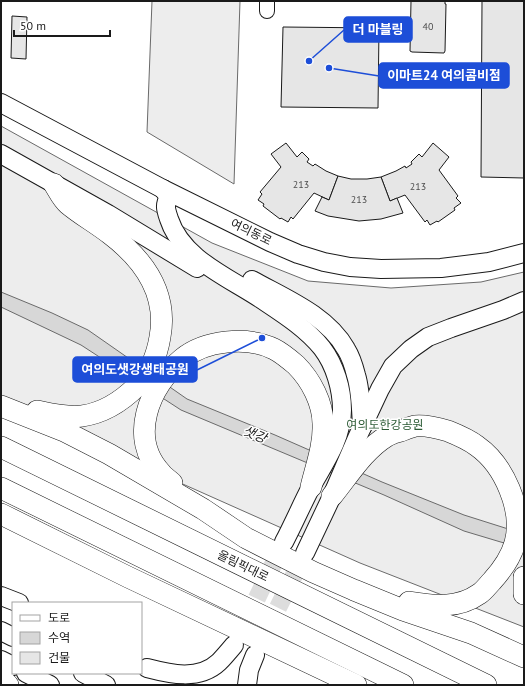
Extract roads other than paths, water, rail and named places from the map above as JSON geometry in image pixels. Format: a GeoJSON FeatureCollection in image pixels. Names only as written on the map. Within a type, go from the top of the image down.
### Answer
{"type":"FeatureCollection","features":[{"type":"Feature","properties":{"kind":"highway"},"geometry":{"type":"LineString","coordinates":[[6,408],[63,416],[82,416],[102,410],[116,403],[129,394],[148,371],[155,358],[162,329],[158,293],[149,274],[135,255],[111,235],[67,203],[54,184]]}},
{"type":"Feature","properties":{"kind":"highway"},"geometry":{"type":"LineString","coordinates":[[203,509],[160,473],[149,455],[144,439],[144,423],[147,407],[154,392],[162,381],[183,359],[201,348],[218,344],[236,342],[256,344],[274,349],[289,358],[312,386],[331,427],[322,440],[311,487]]}},
{"type":"Feature","properties":{"kind":"highway"},"geometry":{"type":"LineString","coordinates":[[6,408],[64,432],[109,454],[203,509],[246,538],[313,572],[403,610],[471,632],[524,657]]}},
{"type":"Feature","properties":{"kind":"highway"},"geometry":{"type":"LineString","coordinates":[[332,496],[364,437],[388,435],[415,426],[437,427],[460,435],[478,446],[494,462],[505,480],[514,503],[517,521],[515,542],[508,561],[495,578],[479,594],[462,603],[444,606],[425,605],[354,590]]}},
{"type":"Feature","properties":{"kind":"highway","name":"올림픽대로"},"geometry":{"type":"LineString","coordinates":[[1,447],[486,685]]}},
{"type":"Feature","properties":{"kind":"highway"},"geometry":{"type":"LineString","coordinates":[[1,488],[403,685]]}},
{"type":"Feature","properties":{"kind":"highway"},"geometry":{"type":"LineString","coordinates":[[1,514],[128,577],[356,685]]}},
{"type":"Feature","properties":{"kind":"highway"},"geometry":{"type":"LineString","coordinates":[[524,577],[524,594]]}},
{"type":"Feature","properties":{"kind":"highway"},"geometry":{"type":"LineString","coordinates":[[1,678],[8,685]]}},
{"type":"Feature","properties":{"kind":"main road","name":"여의동로"},"geometry":{"type":"LineString","coordinates":[[1,103],[163,189],[270,242],[298,254],[324,262],[350,267],[381,269],[441,268],[489,262],[524,253]]}},
{"type":"Feature","properties":{"kind":"main road"},"geometry":{"type":"LineString","coordinates":[[1,154],[108,214],[279,319],[309,341],[332,365]]}},
{"type":"Feature","properties":{"kind":"main road"},"geometry":{"type":"LineString","coordinates":[[163,189],[169,197],[166,202],[165,209],[177,238],[192,253],[211,268],[260,298],[309,334],[322,349],[332,365],[339,382],[342,399],[342,412],[331,427]]}},
{"type":"Feature","properties":{"kind":"main road"},"geometry":{"type":"LineString","coordinates":[[163,189],[173,201],[182,224],[195,239],[212,254],[232,268],[304,309],[321,321],[336,335],[347,350],[356,376],[364,437]]}},
{"type":"Feature","properties":{"kind":"main road"},"geometry":{"type":"LineString","coordinates":[[364,437],[380,389],[393,366],[411,349],[428,337],[524,301]]}},
{"type":"Feature","properties":{"kind":"main road"},"geometry":{"type":"LineString","coordinates":[[284,542],[311,487]]}},
{"type":"Feature","properties":{"kind":"main road"},"geometry":{"type":"LineString","coordinates":[[304,553],[332,496]]}},
{"type":"Feature","properties":{"kind":"main road"},"geometry":{"type":"LineString","coordinates":[[1,596],[16,602]]}},
{"type":"Feature","properties":{"kind":"main road"},"geometry":{"type":"LineString","coordinates":[[1,631],[12,636]]}},
{"type":"Feature","properties":{"kind":"main road"},"geometry":{"type":"LineString","coordinates":[[144,666],[179,675],[204,671],[218,663],[234,645]]}},
{"type":"Feature","properties":{"kind":"main road"},"geometry":{"type":"LineString","coordinates":[[246,685],[249,670],[255,655]]}},
{"type":"Feature","properties":{"kind":"main road"},"geometry":{"type":"LineString","coordinates":[[1,660],[12,666]]}},
{"type":"Feature","properties":{"kind":"main road"},"geometry":{"type":"LineString","coordinates":[[144,666],[178,685]]}},
{"type":"Feature","properties":{"kind":"main road"},"geometry":{"type":"LineString","coordinates":[[28,674],[50,685]]}},
{"type":"Feature","properties":{"kind":"main road"},"geometry":{"type":"LineString","coordinates":[[85,674],[106,685]]}},
{"type":"Feature","properties":{"kind":"water","name":"샛강"},"geometry":{"type":"Polygon","coordinates":[[[1,292],[88,330],[187,399],[275,435],[382,482],[464,515],[524,534],[524,549],[464,531],[384,495],[181,410],[81,345],[1,307],[1,292]]]}},
{"type":"Feature","properties":{"kind":"tunnel"},"geometry":{"type":"LineString","coordinates":[[245,623],[284,542]]}},
{"type":"Feature","properties":{"kind":"tunnel"},"geometry":{"type":"LineString","coordinates":[[266,632],[305,553]]}},
{"type":"Feature","properties":{"kind":"place","name":"더 마블링"},"geometry":{"type":"Point","coordinates":[309,61]}},
{"type":"Feature","properties":{"kind":"place","name":"이마트24 여의콤비점"},"geometry":{"type":"Point","coordinates":[329,68]}},
{"type":"Feature","properties":{"kind":"place","name":"여의도샛강생태공원"},"geometry":{"type":"Point","coordinates":[262,338]}},
{"type":"Feature","properties":{"kind":"park label","name":"여의도한강공원"},"geometry":{"type":"Point","coordinates":[385,425]}}]}
